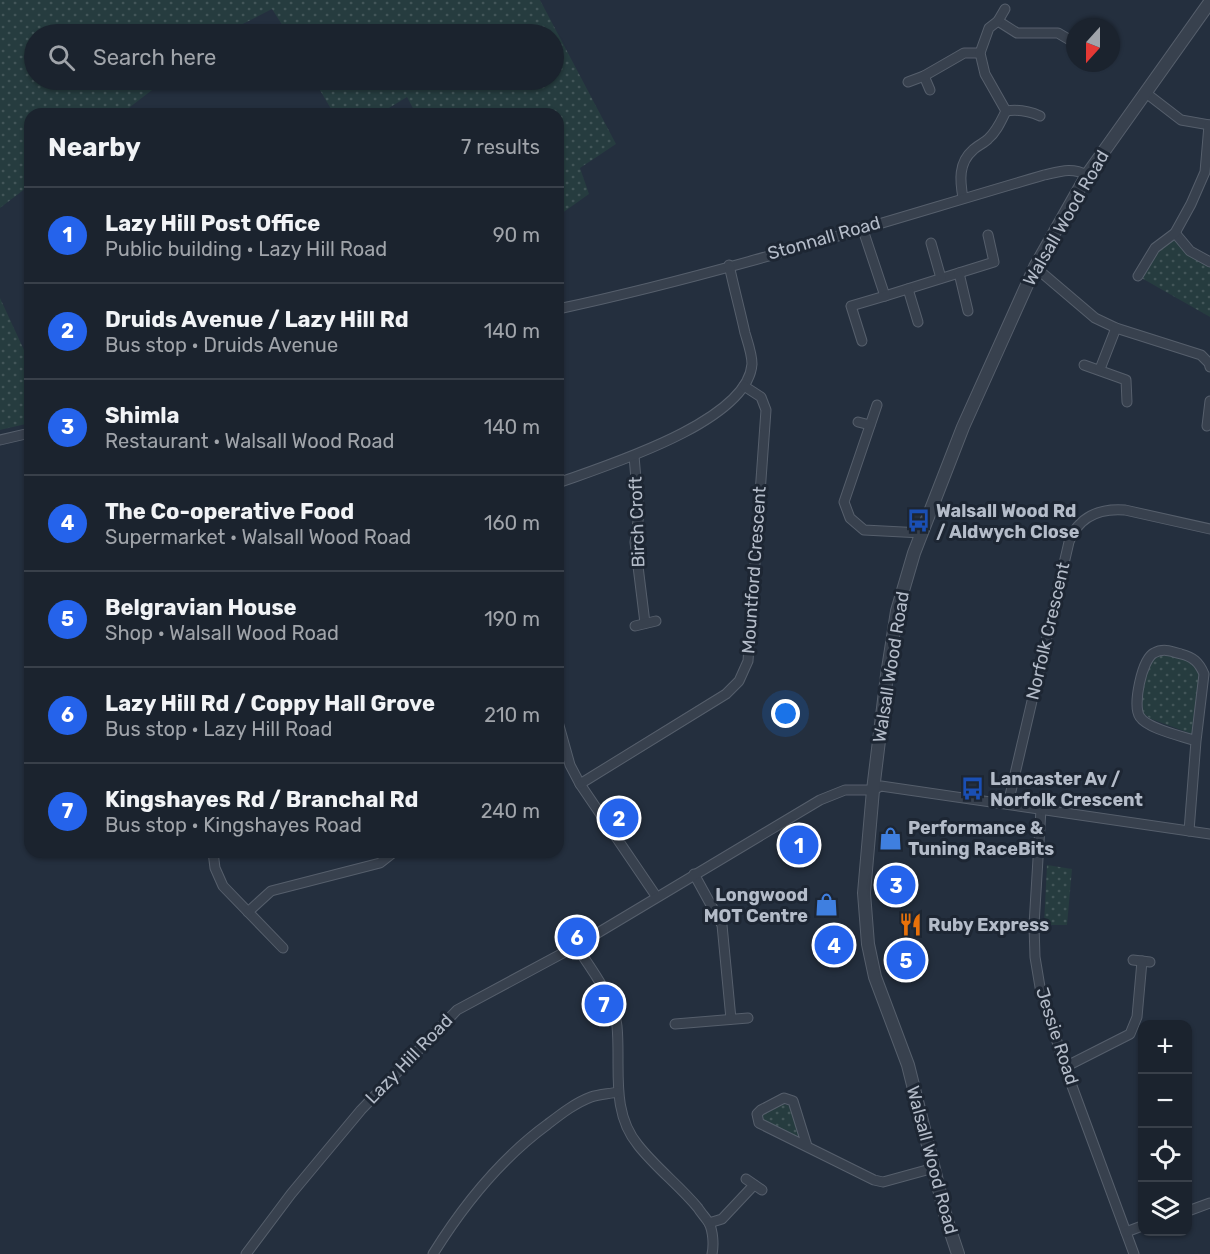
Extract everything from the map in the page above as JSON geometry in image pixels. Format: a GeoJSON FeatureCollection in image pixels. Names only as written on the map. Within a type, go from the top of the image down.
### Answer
{"type":"FeatureCollection","features":[{"type":"Feature","properties":{"kind":"street","name":"Walsall Wood Road"},"geometry":{"type":"LineString","coordinates":[[958,1254],[908,1065],[875,977],[868,944],[864,893],[873,789],[897,611],[922,533],[963,427],[1035,267],[1087,175],[1210,2]]}},
{"type":"Feature","properties":{"kind":"street"},"geometry":{"type":"LineString","coordinates":[[1005,9],[998,21],[989,28],[980,53],[985,74],[1006,111]]}},
{"type":"Feature","properties":{"kind":"street"},"geometry":{"type":"LineString","coordinates":[[998,21],[1017,33],[1058,33],[1066,38]]}},
{"type":"Feature","properties":{"kind":"street"},"geometry":{"type":"LineString","coordinates":[[908,82],[924,76],[964,52],[980,53]]}},
{"type":"Feature","properties":{"kind":"street"},"geometry":{"type":"LineString","coordinates":[[924,76],[930,90]]}},
{"type":"Feature","properties":{"kind":"street"},"geometry":{"type":"LineString","coordinates":[[1138,276],[1155,248],[1175,233],[1191,204],[1206,171],[1209,125],[1181,120],[1146,93]]}},
{"type":"Feature","properties":{"kind":"street"},"geometry":{"type":"LineString","coordinates":[[1006,111],[1024,110],[1041,116]]}},
{"type":"Feature","properties":{"kind":"street"},"geometry":{"type":"LineString","coordinates":[[963,198],[960,182],[963,163],[971,151],[988,139],[998,128],[1006,111]]}},
{"type":"Feature","properties":{"kind":"street","name":"Stonnall Road"},"geometry":{"type":"LineString","coordinates":[[564,308],[624,294],[1069,169],[1078,170],[1087,175]]}},
{"type":"Feature","properties":{"kind":"street"},"geometry":{"type":"LineString","coordinates":[[861,227],[885,296]]}},
{"type":"Feature","properties":{"kind":"street"},"geometry":{"type":"LineString","coordinates":[[1175,233],[1190,251],[1210,262]]}},
{"type":"Feature","properties":{"kind":"street"},"geometry":{"type":"LineString","coordinates":[[862,341],[851,306],[994,262],[988,235]]}},
{"type":"Feature","properties":{"kind":"street"},"geometry":{"type":"LineString","coordinates":[[931,243],[941,278]]}},
{"type":"Feature","properties":{"kind":"street"},"geometry":{"type":"LineString","coordinates":[[564,481],[634,456],[718,413],[734,399],[744,386],[752,365],[729,265]]}},
{"type":"Feature","properties":{"kind":"street"},"geometry":{"type":"LineString","coordinates":[[1035,267],[1095,318],[1116,328],[1201,355],[1210,367]]}},
{"type":"Feature","properties":{"kind":"street"},"geometry":{"type":"LineString","coordinates":[[959,273],[968,311]]}},
{"type":"Feature","properties":{"kind":"street"},"geometry":{"type":"LineString","coordinates":[[909,289],[918,322]]}},
{"type":"Feature","properties":{"kind":"street"},"geometry":{"type":"LineString","coordinates":[[1100,369],[1116,328]]}},
{"type":"Feature","properties":{"kind":"street"},"geometry":{"type":"LineString","coordinates":[[1084,365],[1126,380],[1127,402]]}},
{"type":"Feature","properties":{"kind":"street","name":"Mountford Crescent"},"geometry":{"type":"LineString","coordinates":[[580,784],[726,694],[739,681],[748,660],[766,410],[761,397],[744,386]]}},
{"type":"Feature","properties":{"kind":"street"},"geometry":{"type":"LineString","coordinates":[[1207,426],[1210,401]]}},
{"type":"Feature","properties":{"kind":"street"},"geometry":{"type":"LineString","coordinates":[[877,405],[844,502],[850,518],[864,530],[922,533]]}},
{"type":"Feature","properties":{"kind":"street"},"geometry":{"type":"LineString","coordinates":[[858,422],[870,425]]}},
{"type":"Feature","properties":{"kind":"street"},"geometry":{"type":"LineString","coordinates":[[0,440],[24,434]]}},
{"type":"Feature","properties":{"kind":"street","name":"Birch Croft"},"geometry":{"type":"LineString","coordinates":[[634,456],[639,514],[635,542],[640,625],[656,621]]}},
{"type":"Feature","properties":{"kind":"street","name":"Norfolk Crescent"},"geometry":{"type":"LineString","coordinates":[[1008,804],[1069,542],[1079,524],[1098,511],[1111,509],[1210,529]]}},
{"type":"Feature","properties":{"kind":"street"},"geometry":{"type":"LineString","coordinates":[[1189,831],[1204,674],[1200,664],[1192,657],[1164,649],[1151,654],[1145,662],[1136,708],[1141,718],[1148,724],[1196,741]]}},
{"type":"Feature","properties":{"kind":"street"},"geometry":{"type":"LineString","coordinates":[[564,744],[570,765],[580,784],[656,896]]}},
{"type":"Feature","properties":{"kind":"street","name":"Lazy Hill Road"},"geometry":{"type":"LineString","coordinates":[[246,1254],[291,1194],[361,1110],[457,1010],[576,946],[656,896],[820,800],[845,790],[873,789],[881,786],[1210,834]]}},
{"type":"Feature","properties":{"kind":"street","name":"Jessie Road"},"geometry":{"type":"LineString","coordinates":[[1041,809],[1034,924],[1035,957],[1040,987],[1065,1067],[1134,1254]]}},
{"type":"Feature","properties":{"kind":"street"},"geometry":{"type":"LineString","coordinates":[[214,858],[215,868],[223,886],[283,948]]}},
{"type":"Feature","properties":{"kind":"street"},"geometry":{"type":"LineString","coordinates":[[248,912],[271,891],[380,863],[386,858]]}},
{"type":"Feature","properties":{"kind":"street"},"geometry":{"type":"LineString","coordinates":[[694,874],[722,925],[731,1019]]}},
{"type":"Feature","properties":{"kind":"street"},"geometry":{"type":"LineString","coordinates":[[576,946],[596,975],[609,1001],[617,1025],[618,1092],[624,1121],[637,1144],[684,1192],[709,1223],[714,1246],[712,1254]]}},
{"type":"Feature","properties":{"kind":"street"},"geometry":{"type":"LineString","coordinates":[[1065,1067],[1130,1034],[1137,1017],[1142,961]]}},
{"type":"Feature","properties":{"kind":"street"},"geometry":{"type":"LineString","coordinates":[[675,1024],[748,1018]]}},
{"type":"Feature","properties":{"kind":"street"},"geometry":{"type":"LineString","coordinates":[[434,1254],[467,1203],[509,1156],[569,1108],[592,1096],[618,1092]]}},
{"type":"Feature","properties":{"kind":"street"},"geometry":{"type":"LineString","coordinates":[[807,1146],[793,1101],[784,1098],[757,1114],[759,1123],[879,1182],[934,1168]]}},
{"type":"Feature","properties":{"kind":"street"},"geometry":{"type":"LineString","coordinates":[[709,1223],[722,1219],[754,1184]]}},
{"type":"Feature","properties":{"kind":"street"},"geometry":{"type":"LineString","coordinates":[[1192,1210],[1210,1203]]}},
{"type":"Feature","properties":{"kind":"street"},"geometry":{"type":"LineString","coordinates":[[1126,1232],[1138,1228]]}},
{"type":"Feature","properties":{"kind":"green space"},"geometry":{"type":"Polygon","coordinates":[[[0,0],[540,0],[553,24],[282,24],[272,9],[243,24],[24,24],[24,90],[152,90],[129,108],[24,108],[24,190],[0,208],[0,0]]]}},
{"type":"Feature","properties":{"kind":"green space"},"geometry":{"type":"Polygon","coordinates":[[[564,45],[616,144],[580,168],[589,194],[564,212],[564,108],[413,108],[407,97],[389,108],[330,108],[320,90],[564,90],[564,45]]]}},
{"type":"Feature","properties":{"kind":"green space"},"geometry":{"type":"Polygon","coordinates":[[[1175,233],[1210,262],[1210,317],[1138,276],[1155,248],[1175,233]]]}},
{"type":"Feature","properties":{"kind":"green space"},"geometry":{"type":"Polygon","coordinates":[[[0,298],[24,350],[24,424],[0,430],[0,298]]]}},
{"type":"Feature","properties":{"kind":"green space"},"geometry":{"type":"Polygon","coordinates":[[[1164,653],[1190,662],[1200,675],[1192,734],[1151,719],[1144,714],[1139,705],[1147,665],[1153,657],[1164,653]]]}},
{"type":"Feature","properties":{"kind":"green space"},"geometry":{"type":"Polygon","coordinates":[[[1047,865],[1072,869],[1067,925],[1044,925],[1047,865]]]}},
{"type":"Feature","properties":{"kind":"green space"},"geometry":{"type":"Polygon","coordinates":[[[783,1104],[791,1106],[800,1136],[798,1139],[762,1121],[763,1113],[783,1104]]]}},
{"type":"Feature","properties":{"kind":"place","name":"Walsall Wood Rd / Aldwych Close"},"geometry":{"type":"Point","coordinates":[918,521]}},
{"type":"Feature","properties":{"kind":"place","name":"Lancaster Av / Norfolk Crescent"},"geometry":{"type":"Point","coordinates":[972,789]}},
{"type":"Feature","properties":{"kind":"place","name":"Druids Avenue / Lazy Hill Rd"},"geometry":{"type":"Point","coordinates":[619,818]}},
{"type":"Feature","properties":{"kind":"place","name":"Performance & Tuning RaceBits"},"geometry":{"type":"Point","coordinates":[890,838]}},
{"type":"Feature","properties":{"kind":"place","name":"Lazy Hill Post Office"},"geometry":{"type":"Point","coordinates":[799,845]}},
{"type":"Feature","properties":{"kind":"place","name":"Shimla"},"geometry":{"type":"Point","coordinates":[896,885]}},
{"type":"Feature","properties":{"kind":"place","name":"Longwood MOT Centre"},"geometry":{"type":"Point","coordinates":[826,905]}},
{"type":"Feature","properties":{"kind":"place","name":"Ruby Express"},"geometry":{"type":"Point","coordinates":[910,925]}},
{"type":"Feature","properties":{"kind":"place","name":"Lazy Hill Rd / Coppy Hall Grove"},"geometry":{"type":"Point","coordinates":[577,937]}},
{"type":"Feature","properties":{"kind":"place","name":"The Co-operative Food"},"geometry":{"type":"Point","coordinates":[834,945]}},
{"type":"Feature","properties":{"kind":"place","name":"Belgravian House"},"geometry":{"type":"Point","coordinates":[906,960]}},
{"type":"Feature","properties":{"kind":"place","name":"Kingshayes Rd / Branchal Rd"},"geometry":{"type":"Point","coordinates":[604,1004]}}]}
